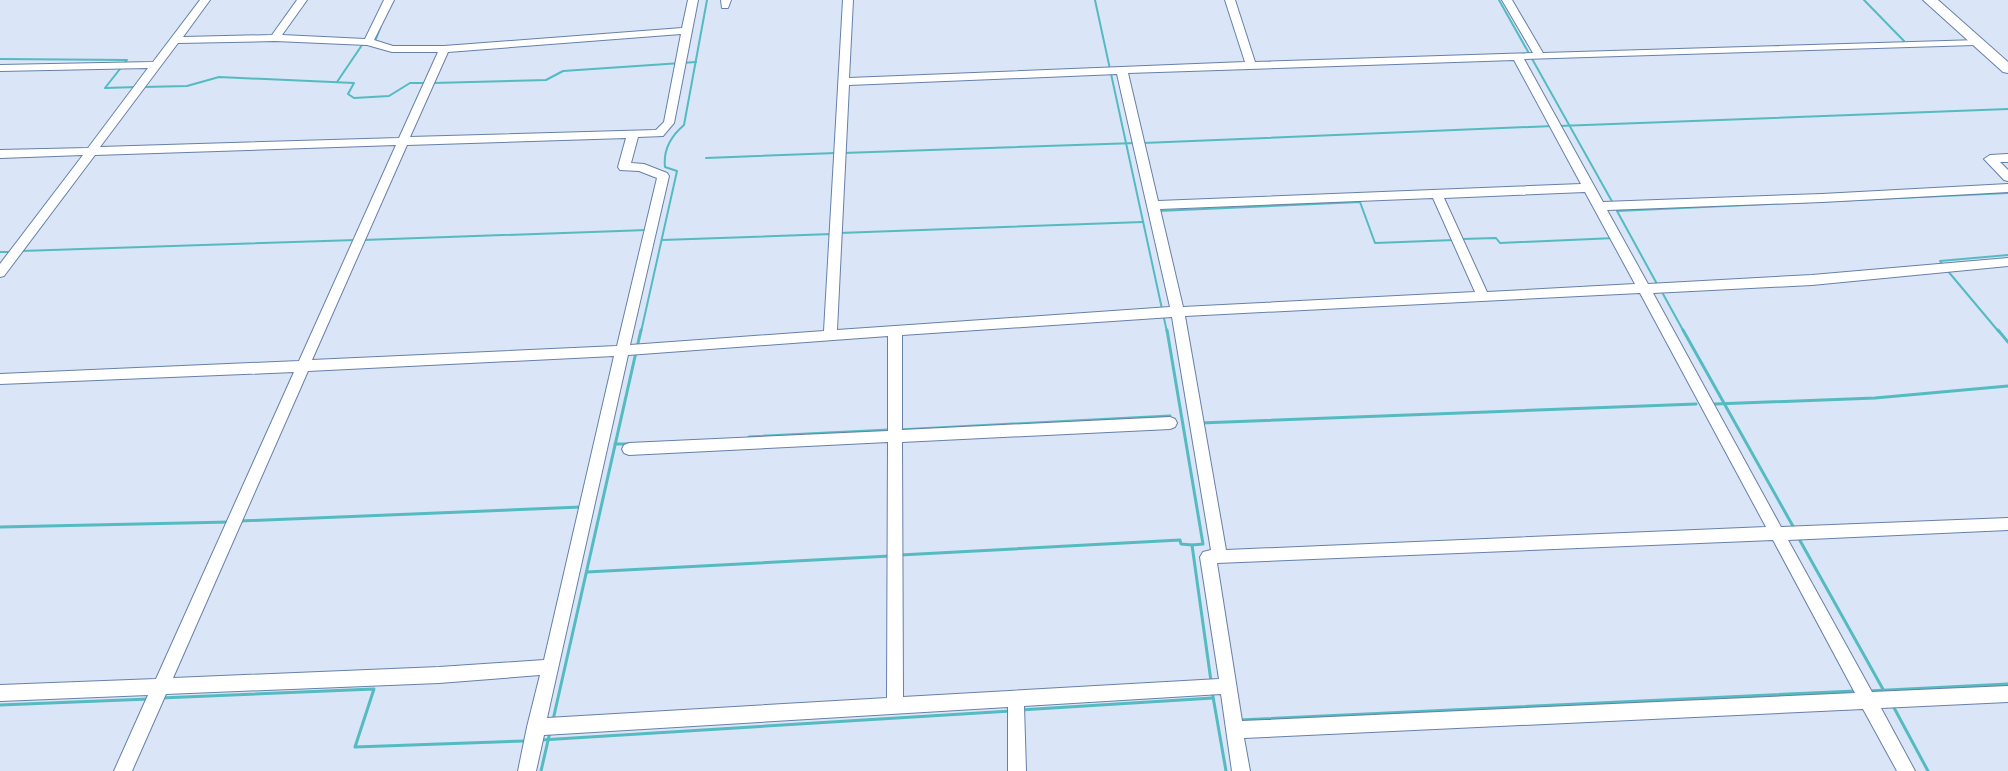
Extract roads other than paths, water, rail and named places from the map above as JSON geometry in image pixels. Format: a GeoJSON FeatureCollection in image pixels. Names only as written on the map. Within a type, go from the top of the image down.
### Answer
{"type":"FeatureCollection","features":[{"type":"Feature","properties":{"kind":"main road"},"geometry":{"type":"LineString","coordinates":[[1930,0],[2008,69]]}},
{"type":"Feature","properties":{"kind":"street"},"geometry":{"type":"LineString","coordinates":[[0,273],[205,0]]}},
{"type":"Feature","properties":{"kind":"street"},"geometry":{"type":"LineString","coordinates":[[275,38],[302,0]]}},
{"type":"Feature","properties":{"kind":"street"},"geometry":{"type":"LineString","coordinates":[[368,42],[389,0]]}},
{"type":"Feature","properties":{"kind":"street"},"geometry":{"type":"LineString","coordinates":[[0,154],[659,133],[669,123],[693,0]]}},
{"type":"Feature","properties":{"kind":"street"},"geometry":{"type":"LineString","coordinates":[[830,335],[848,0]]}},
{"type":"Feature","properties":{"kind":"street"},"geometry":{"type":"LineString","coordinates":[[1230,0],[1251,65]]}},
{"type":"Feature","properties":{"kind":"street"},"geometry":{"type":"LineString","coordinates":[[1507,0],[1556,126],[1590,188],[1609,206],[1617,239],[1644,290],[1790,533],[1874,696],[1906,771]]}},
{"type":"Feature","properties":{"kind":"street"},"geometry":{"type":"LineString","coordinates":[[175,40],[275,38],[368,42],[392,49],[444,49],[686,31]]}},
{"type":"Feature","properties":{"kind":"street"},"geometry":{"type":"LineString","coordinates":[[843,82],[1251,65],[1975,42]]}},
{"type":"Feature","properties":{"kind":"street"},"geometry":{"type":"LineString","coordinates":[[123,771],[444,49]]}},
{"type":"Feature","properties":{"kind":"street"},"geometry":{"type":"LineString","coordinates":[[0,68],[156,65]]}},
{"type":"Feature","properties":{"kind":"street"},"geometry":{"type":"LineString","coordinates":[[1115,71],[1138,143],[1154,209],[1168,312],[1198,423],[1220,556]]}},
{"type":"Feature","properties":{"kind":"street"},"geometry":{"type":"LineString","coordinates":[[527,771],[542,731],[550,667],[585,508],[631,351],[651,230],[663,176],[640,167],[624,167],[633,134]]}},
{"type":"Feature","properties":{"kind":"street"},"geometry":{"type":"LineString","coordinates":[[2008,158],[1990,159],[2008,177]]}},
{"type":"Feature","properties":{"kind":"street"},"geometry":{"type":"LineString","coordinates":[[1154,209],[1590,188]]}},
{"type":"Feature","properties":{"kind":"street"},"geometry":{"type":"LineString","coordinates":[[1609,206],[2008,188]]}},
{"type":"Feature","properties":{"kind":"street"},"geometry":{"type":"LineString","coordinates":[[1437,194],[1484,298]]}},
{"type":"Feature","properties":{"kind":"street"},"geometry":{"type":"LineString","coordinates":[[0,380],[631,351],[895,330],[1168,312],[1812,280],[2008,262]]}},
{"type":"Feature","properties":{"kind":"street"},"geometry":{"type":"LineString","coordinates":[[895,330],[895,706]]}},
{"type":"Feature","properties":{"kind":"street"},"geometry":{"type":"LineString","coordinates":[[629,449],[896,432],[1170,423]]}},
{"type":"Feature","properties":{"kind":"street"},"geometry":{"type":"LineString","coordinates":[[1241,771],[1233,724],[1216,686],[1208,557],[2008,524]]}},
{"type":"Feature","properties":{"kind":"street"},"geometry":{"type":"LineString","coordinates":[[0,693],[157,694],[550,667]]}},
{"type":"Feature","properties":{"kind":"street"},"geometry":{"type":"LineString","coordinates":[[542,731],[895,706],[1016,706],[1216,686]]}},
{"type":"Feature","properties":{"kind":"street"},"geometry":{"type":"LineString","coordinates":[[1233,724],[1874,696],[2008,694]]}},
{"type":"Feature","properties":{"kind":"street"},"geometry":{"type":"LineString","coordinates":[[1016,706],[1017,771]]}},
{"type":"Feature","properties":{"kind":"waterway"},"geometry":{"type":"LineString","coordinates":[[696,62],[707,0]]}},
{"type":"Feature","properties":{"kind":"waterway"},"geometry":{"type":"LineString","coordinates":[[1095,0],[1126,143]]}},
{"type":"Feature","properties":{"kind":"waterway"},"geometry":{"type":"LineString","coordinates":[[1499,0],[1569,126]]}},
{"type":"Feature","properties":{"kind":"waterway"},"geometry":{"type":"LineString","coordinates":[[1864,0],[1904,41]]}},
{"type":"Feature","properties":{"kind":"waterway"},"geometry":{"type":"LineString","coordinates":[[376,39],[381,26]]}},
{"type":"Feature","properties":{"kind":"waterway"},"geometry":{"type":"LineString","coordinates":[[337,82],[362,45]]}},
{"type":"Feature","properties":{"kind":"waterway"},"geometry":{"type":"LineString","coordinates":[[0,59],[127,60],[105,88],[137,87]]}},
{"type":"Feature","properties":{"kind":"waterway"},"geometry":{"type":"LineString","coordinates":[[433,83],[546,80],[563,71],[696,62]]}},
{"type":"Feature","properties":{"kind":"waterway"},"geometry":{"type":"LineString","coordinates":[[641,332],[677,171],[665,167],[665,154],[672,138],[684,125],[696,62]]}},
{"type":"Feature","properties":{"kind":"waterway"},"geometry":{"type":"LineString","coordinates":[[143,87],[187,86],[219,77],[354,83],[348,94],[354,98],[389,96],[410,83],[426,83]]}},
{"type":"Feature","properties":{"kind":"waterway"},"geometry":{"type":"LineString","coordinates":[[1569,126],[2008,109]]}},
{"type":"Feature","properties":{"kind":"waterway"},"geometry":{"type":"LineString","coordinates":[[1143,143],[1553,126]]}},
{"type":"Feature","properties":{"kind":"waterway"},"geometry":{"type":"LineString","coordinates":[[1559,126],[1569,126]]}},
{"type":"Feature","properties":{"kind":"waterway"},"geometry":{"type":"LineString","coordinates":[[1569,126],[1614,205]]}},
{"type":"Feature","properties":{"kind":"waterway"},"geometry":{"type":"LineString","coordinates":[[843,153],[1126,143]]}},
{"type":"Feature","properties":{"kind":"waterway"},"geometry":{"type":"LineString","coordinates":[[1126,143],[1167,332]]}},
{"type":"Feature","properties":{"kind":"waterway"},"geometry":{"type":"LineString","coordinates":[[1126,143],[1136,143]]}},
{"type":"Feature","properties":{"kind":"waterway"},"geometry":{"type":"LineString","coordinates":[[706,158],[836,153]]}},
{"type":"Feature","properties":{"kind":"waterway"},"geometry":{"type":"LineString","coordinates":[[1657,284],[1617,211],[2008,193]]}},
{"type":"Feature","properties":{"kind":"waterway"},"geometry":{"type":"LineString","coordinates":[[1158,211],[1360,202],[1375,243],[1454,240]]}},
{"type":"Feature","properties":{"kind":"waterway"},"geometry":{"type":"LineString","coordinates":[[839,233],[1143,222]]}},
{"type":"Feature","properties":{"kind":"waterway"},"geometry":{"type":"LineString","coordinates":[[363,240],[647,230]]}},
{"type":"Feature","properties":{"kind":"waterway"},"geometry":{"type":"LineString","coordinates":[[662,240],[832,234]]}},
{"type":"Feature","properties":{"kind":"waterway"},"geometry":{"type":"LineString","coordinates":[[1462,239],[1496,238],[1500,243],[1615,238]]}},
{"type":"Feature","properties":{"kind":"waterway"},"geometry":{"type":"LineString","coordinates":[[21,251],[356,240]]}},
{"type":"Feature","properties":{"kind":"waterway"},"geometry":{"type":"LineString","coordinates":[[0,252],[11,252]]}},
{"type":"Feature","properties":{"kind":"waterway"},"geometry":{"type":"LineString","coordinates":[[1943,265],[1940,261],[2008,255]]}},
{"type":"Feature","properties":{"kind":"waterway"},"geometry":{"type":"LineString","coordinates":[[1947,270],[1999,332]]}},
{"type":"Feature","properties":{"kind":"waterway"},"geometry":{"type":"LineString","coordinates":[[1663,294],[1684,332]]}},
{"type":"Feature","properties":{"kind":"waterway"},"geometry":{"type":"LineString","coordinates":[[615,444],[641,330]]}},
{"type":"Feature","properties":{"kind":"waterway"},"geometry":{"type":"LineString","coordinates":[[1167,330],[1203,544],[1192,545]]}},
{"type":"Feature","properties":{"kind":"waterway"},"geometry":{"type":"LineString","coordinates":[[1683,330],[1724,404]]}},
{"type":"Feature","properties":{"kind":"waterway"},"geometry":{"type":"LineString","coordinates":[[1998,330],[2008,342]]}},
{"type":"Feature","properties":{"kind":"waterway"},"geometry":{"type":"LineString","coordinates":[[1724,404],[1875,398],[2008,386]]}},
{"type":"Feature","properties":{"kind":"waterway"},"geometry":{"type":"LineString","coordinates":[[1200,423],[1696,404]]}},
{"type":"Feature","properties":{"kind":"waterway"},"geometry":{"type":"LineString","coordinates":[[1715,404],[1724,404]]}},
{"type":"Feature","properties":{"kind":"waterway"},"geometry":{"type":"LineString","coordinates":[[1724,404],[1794,528]]}},
{"type":"Feature","properties":{"kind":"waterway"},"geometry":{"type":"LineString","coordinates":[[899,430],[1170,416]]}},
{"type":"Feature","properties":{"kind":"waterway"},"geometry":{"type":"LineString","coordinates":[[749,437],[889,430]]}},
{"type":"Feature","properties":{"kind":"waterway"},"geometry":{"type":"LineString","coordinates":[[553,720],[615,444]]}},
{"type":"Feature","properties":{"kind":"waterway"},"geometry":{"type":"LineString","coordinates":[[615,444],[629,444]]}},
{"type":"Feature","properties":{"kind":"waterway"},"geometry":{"type":"LineString","coordinates":[[240,521],[581,507]]}},
{"type":"Feature","properties":{"kind":"waterway"},"geometry":{"type":"LineString","coordinates":[[0,527],[230,522]]}},
{"type":"Feature","properties":{"kind":"waterway"},"geometry":{"type":"LineString","coordinates":[[1798,537],[1884,690]]}},
{"type":"Feature","properties":{"kind":"waterway"},"geometry":{"type":"LineString","coordinates":[[900,555],[1180,540],[1181,544],[1192,545]]}},
{"type":"Feature","properties":{"kind":"waterway"},"geometry":{"type":"LineString","coordinates":[[1192,545],[1211,681]]}},
{"type":"Feature","properties":{"kind":"waterway"},"geometry":{"type":"LineString","coordinates":[[587,572],[890,556]]}},
{"type":"Feature","properties":{"kind":"waterway"},"geometry":{"type":"LineString","coordinates":[[1884,690],[2008,684]]}},
{"type":"Feature","properties":{"kind":"waterway"},"geometry":{"type":"LineString","coordinates":[[161,698],[374,689],[355,747],[525,741]]}},
{"type":"Feature","properties":{"kind":"waterway"},"geometry":{"type":"LineString","coordinates":[[1868,691],[1884,690]]}},
{"type":"Feature","properties":{"kind":"waterway"},"geometry":{"type":"LineString","coordinates":[[1212,691],[1226,771]]}},
{"type":"Feature","properties":{"kind":"waterway"},"geometry":{"type":"LineString","coordinates":[[1239,720],[1855,691]]}},
{"type":"Feature","properties":{"kind":"waterway"},"geometry":{"type":"LineString","coordinates":[[1020,710],[1213,698]]}},
{"type":"Feature","properties":{"kind":"waterway"},"geometry":{"type":"LineString","coordinates":[[0,705],[149,699]]}},
{"type":"Feature","properties":{"kind":"waterway"},"geometry":{"type":"LineString","coordinates":[[1892,704],[1928,771]]}},
{"type":"Feature","properties":{"kind":"waterway"},"geometry":{"type":"LineString","coordinates":[[548,740],[1011,711]]}},
{"type":"Feature","properties":{"kind":"waterway"},"geometry":{"type":"LineString","coordinates":[[548,740],[550,732]]}},
{"type":"Feature","properties":{"kind":"waterway"},"geometry":{"type":"LineString","coordinates":[[541,740],[548,740]]}},
{"type":"Feature","properties":{"kind":"waterway"},"geometry":{"type":"LineString","coordinates":[[541,771],[548,740]]}}]}
